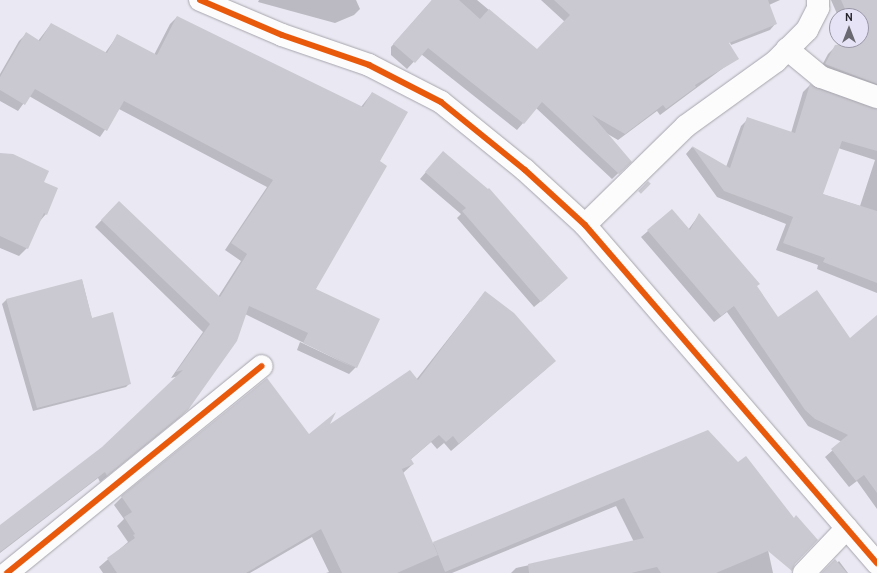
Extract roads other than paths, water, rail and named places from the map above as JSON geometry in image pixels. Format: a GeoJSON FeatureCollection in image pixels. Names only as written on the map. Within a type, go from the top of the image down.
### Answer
{"type":"FeatureCollection","features":[{"type":"Feature","properties":{"kind":"street"},"geometry":{"type":"LineString","coordinates":[[200,0],[282,35],[369,65],[441,102],[525,170],[585,225],[877,563]]}},
{"type":"Feature","properties":{"kind":"street"},"geometry":{"type":"LineString","coordinates":[[585,225],[686,126],[776,61],[807,30],[818,8],[818,0]]}},
{"type":"Feature","properties":{"kind":"street"},"geometry":{"type":"LineString","coordinates":[[787,49],[821,77],[877,97]]}},
{"type":"Feature","properties":{"kind":"street"},"geometry":{"type":"LineString","coordinates":[[7,573],[262,366]]}},
{"type":"Feature","properties":{"kind":"street"},"geometry":{"type":"LineString","coordinates":[[804,573],[847,528]]}}]}
